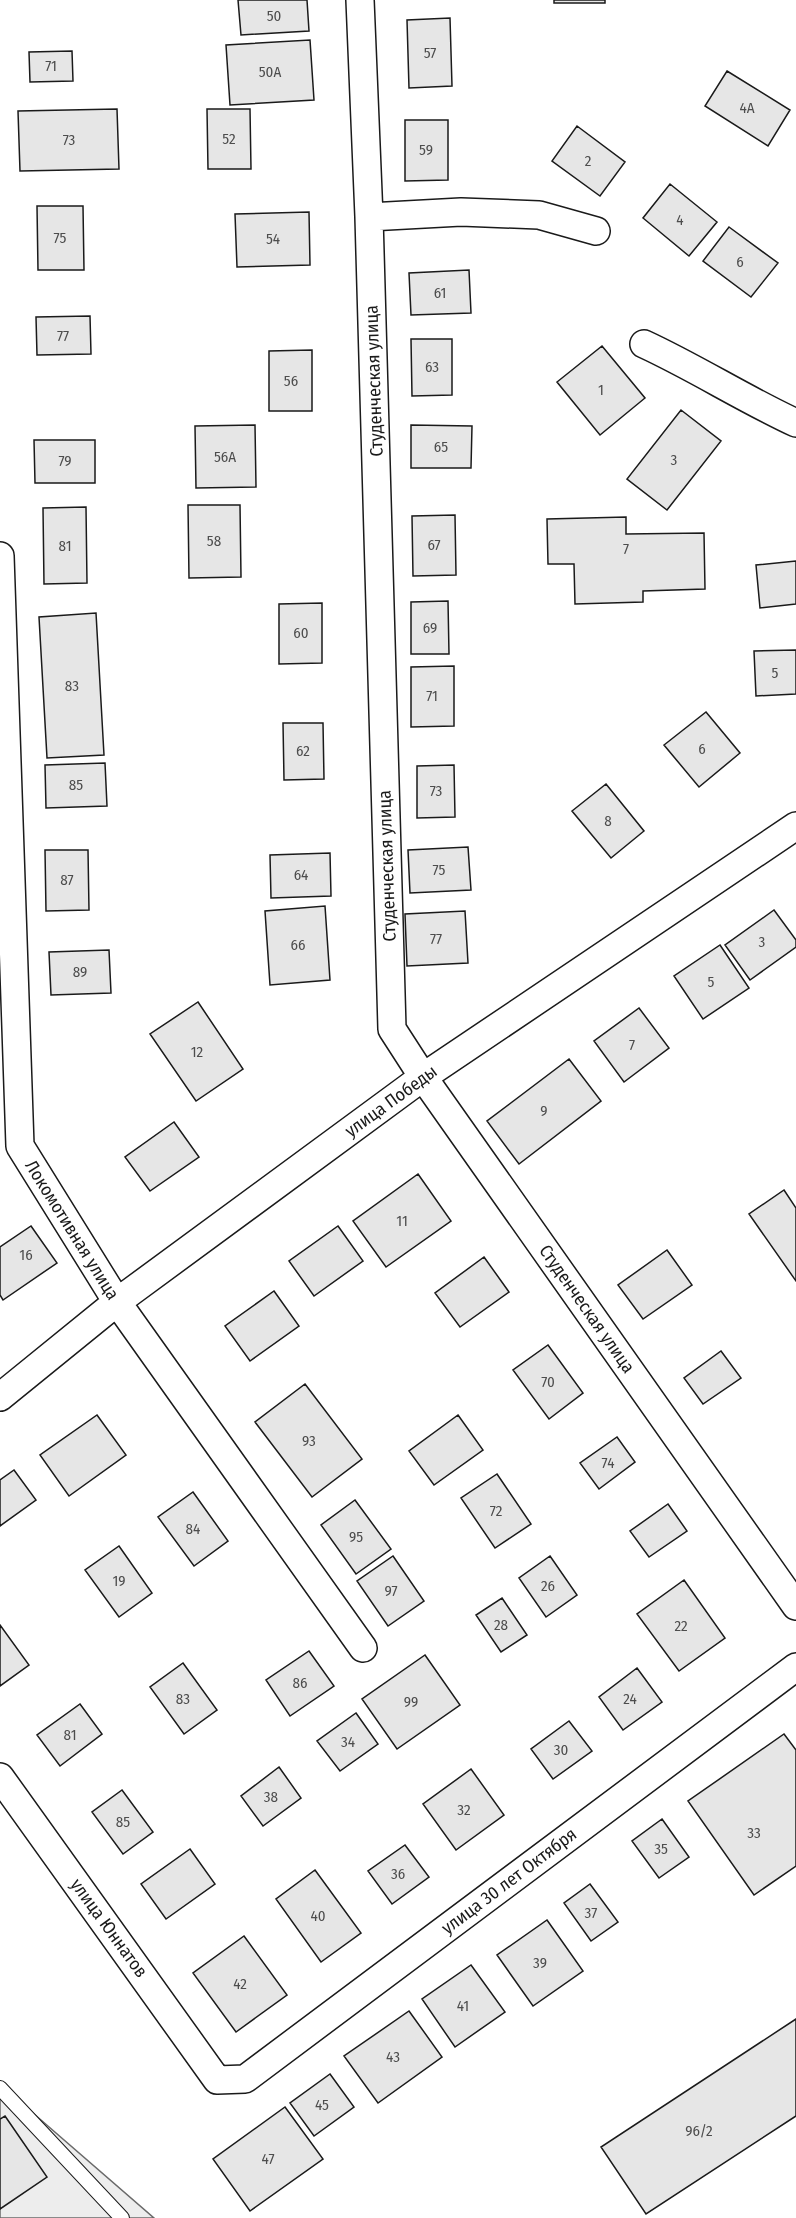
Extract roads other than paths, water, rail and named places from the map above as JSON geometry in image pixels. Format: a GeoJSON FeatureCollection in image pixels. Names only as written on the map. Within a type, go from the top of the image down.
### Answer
{"type":"FeatureCollection","features":[{"type":"Feature","properties":{"kind":"street","name":"Студенческая улица"},"geometry":{"type":"LineString","coordinates":[[360,0],[369,217],[392,1029],[423,1077],[796,1606]]}},
{"type":"Feature","properties":{"kind":"street"},"geometry":{"type":"LineString","coordinates":[[369,217],[461,212],[539,215],[596,231]]}},
{"type":"Feature","properties":{"kind":"street"},"geometry":{"type":"LineString","coordinates":[[644,344],[682,362],[760,407],[796,423]]}},
{"type":"Feature","properties":{"kind":"street","name":"Локомотивная улица"},"geometry":{"type":"LineString","coordinates":[[0,556],[20,1146],[117,1302],[363,1648]]}},
{"type":"Feature","properties":{"kind":"street","name":"улица Победы"},"geometry":{"type":"LineString","coordinates":[[0,1397],[117,1302],[423,1077],[796,826]]}},
{"type":"Feature","properties":{"kind":"street","name":"улица 30 лет Октября"},"geometry":{"type":"LineString","coordinates":[[217,2080],[245,2079],[796,1667]]}},
{"type":"Feature","properties":{"kind":"street","name":"улица Юннатов"},"geometry":{"type":"LineString","coordinates":[[0,1777],[217,2080]]}},
{"type":"Feature","properties":{"kind":"lane"},"geometry":{"type":"LineString","coordinates":[[0,2088],[122,2218]]}}]}
